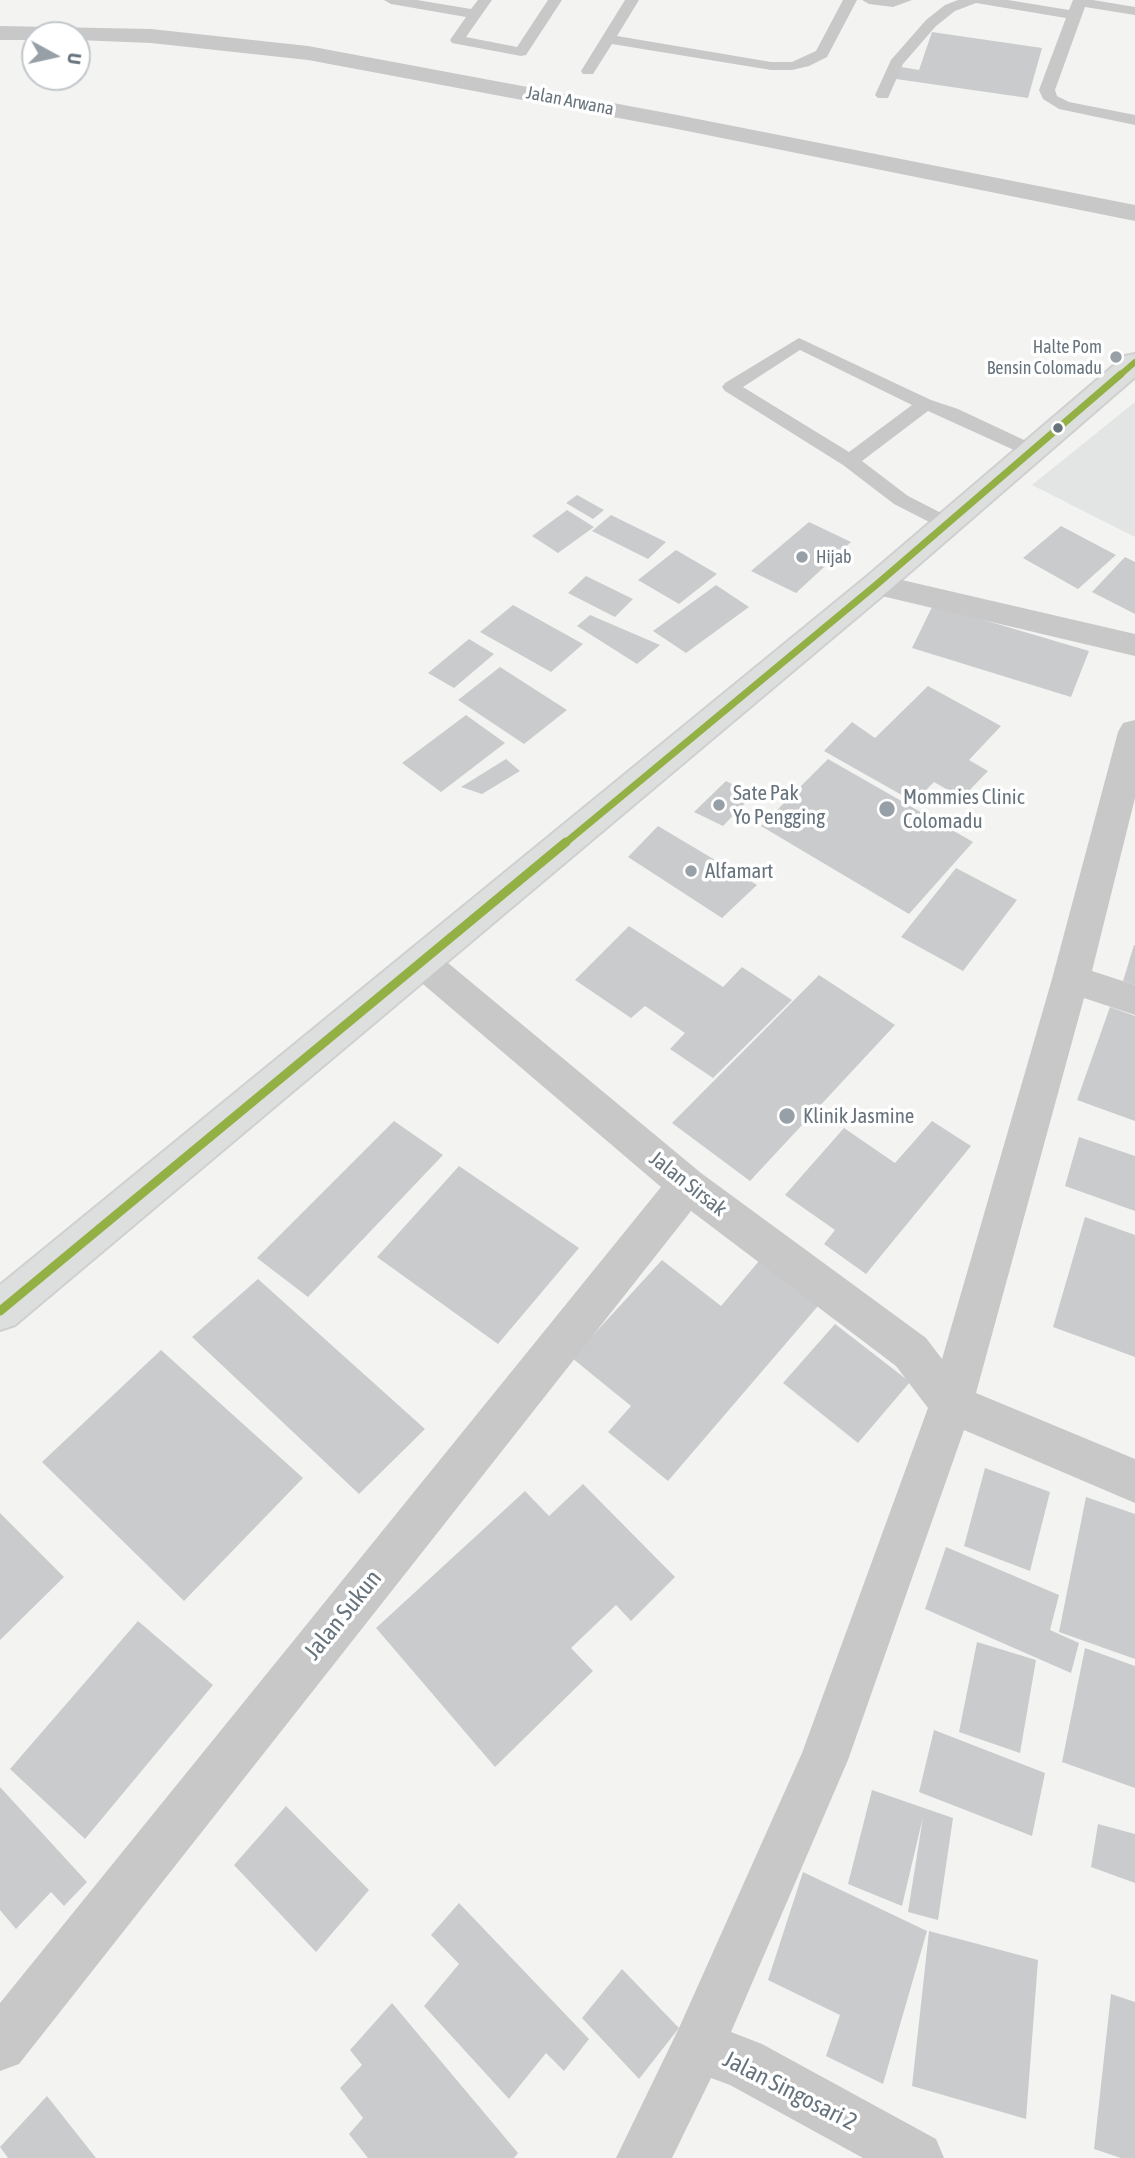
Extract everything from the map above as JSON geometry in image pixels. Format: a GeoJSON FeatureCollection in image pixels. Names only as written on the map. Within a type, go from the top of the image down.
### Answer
{"type":"FeatureCollection","features":[{"type":"Feature","properties":{"kind":"highway"},"geometry":{"type":"LineString","coordinates":[[0,1311],[876,585],[1135,362]]}},
{"type":"Feature","properties":{"kind":"street","name":"Jalan Arwana"},"geometry":{"type":"LineString","coordinates":[[0,33],[151,36],[308,53],[672,121],[1135,213]]}},
{"type":"Feature","properties":{"kind":"street"},"geometry":{"type":"LineString","coordinates":[[876,585],[1135,645]]}},
{"type":"Feature","properties":{"kind":"street"},"geometry":{"type":"LineString","coordinates":[[643,2158],[698,2047],[824,1760],[951,1405],[1071,979],[1135,732]]}},
{"type":"Feature","properties":{"kind":"street","name":"Jalan Sirsak"},"geometry":{"type":"LineString","coordinates":[[423,963],[687,1185],[911,1352],[951,1405]]}},
{"type":"Feature","properties":{"kind":"street"},"geometry":{"type":"LineString","coordinates":[[1071,979],[1135,1000]]}},
{"type":"Feature","properties":{"kind":"street","name":"Jalan Sukun"},"geometry":{"type":"LineString","coordinates":[[0,2045],[687,1185]]}},
{"type":"Feature","properties":{"kind":"street"},"geometry":{"type":"LineString","coordinates":[[951,1405],[1135,1481]]}},
{"type":"Feature","properties":{"kind":"street","name":"Jalan Singosari 2"},"geometry":{"type":"LineString","coordinates":[[698,2047],[743,2063],[917,2158]]}},
{"type":"Feature","properties":{"kind":"lane"},"geometry":{"type":"LineString","coordinates":[[390,0],[475,14]]}},
{"type":"Feature","properties":{"kind":"lane"},"geometry":{"type":"LineString","coordinates":[[485,0],[457,40],[521,52],[555,0]]}},
{"type":"Feature","properties":{"kind":"lane"},"geometry":{"type":"LineString","coordinates":[[587,71],[632,0]]}},
{"type":"Feature","properties":{"kind":"lane"},"geometry":{"type":"LineString","coordinates":[[607,39],[771,66],[792,66],[822,54],[850,0]]}},
{"type":"Feature","properties":{"kind":"lane"},"geometry":{"type":"LineString","coordinates":[[869,0],[893,3],[905,0]]}},
{"type":"Feature","properties":{"kind":"lane"},"geometry":{"type":"LineString","coordinates":[[883,95],[896,63],[931,23],[950,8],[971,0]]}},
{"type":"Feature","properties":{"kind":"lane"},"geometry":{"type":"LineString","coordinates":[[981,0],[1135,11]]}},
{"type":"Feature","properties":{"kind":"lane"},"geometry":{"type":"LineString","coordinates":[[1078,5],[1048,90],[1051,99],[1064,106],[1135,120]]}},
{"type":"Feature","properties":{"kind":"lane"},"geometry":{"type":"LineString","coordinates":[[948,524],[901,500],[850,461],[731,387],[799,343],[925,404],[952,413],[1032,451]]}},
{"type":"Feature","properties":{"kind":"lane"},"geometry":{"type":"LineString","coordinates":[[850,461],[925,404]]}},
{"type":"Feature","properties":{"kind":"shaded area"},"geometry":{"type":"Polygon","coordinates":[[[1135,402],[1135,537],[1032,485],[1135,402]]]}},
{"type":"Feature","properties":{"kind":"building"},"geometry":{"type":"Polygon","coordinates":[[[932,32],[1042,48],[1028,98],[896,79],[901,67],[919,70],[932,32]]]}},
{"type":"Feature","properties":{"kind":"building"},"geometry":{"type":"Polygon","coordinates":[[[577,495],[604,510],[593,519],[566,503],[577,495]]]}},
{"type":"Feature","properties":{"kind":"building"},"geometry":{"type":"Polygon","coordinates":[[[567,510],[594,527],[558,553],[532,536],[567,510]]]}},
{"type":"Feature","properties":{"kind":"building"},"geometry":{"type":"Polygon","coordinates":[[[611,515],[666,542],[648,559],[592,531],[611,515]]]}},
{"type":"Feature","properties":{"kind":"building","name":"Hijab"},"geometry":{"type":"Polygon","coordinates":[[[809,522],[851,542],[796,593],[751,571],[809,522]]]}},
{"type":"Feature","properties":{"kind":"building"},"geometry":{"type":"Polygon","coordinates":[[[1061,526],[1116,555],[1078,589],[1023,558],[1061,526]]]}},
{"type":"Feature","properties":{"kind":"building"},"geometry":{"type":"Polygon","coordinates":[[[676,550],[717,574],[679,604],[638,580],[676,550]]]}},
{"type":"Feature","properties":{"kind":"building"},"geometry":{"type":"Polygon","coordinates":[[[1125,557],[1135,562],[1135,614],[1092,592],[1125,557]]]}},
{"type":"Feature","properties":{"kind":"building"},"geometry":{"type":"Polygon","coordinates":[[[586,576],[633,599],[615,617],[568,593],[586,576]]]}},
{"type":"Feature","properties":{"kind":"building"},"geometry":{"type":"Polygon","coordinates":[[[716,585],[749,607],[686,653],[653,631],[716,585]]]}},
{"type":"Feature","properties":{"kind":"building"},"geometry":{"type":"Polygon","coordinates":[[[513,605],[583,644],[551,672],[480,632],[513,605]]]}},
{"type":"Feature","properties":{"kind":"building"},"geometry":{"type":"Polygon","coordinates":[[[933,605],[1089,651],[1071,697],[912,648],[933,605]]]}},
{"type":"Feature","properties":{"kind":"building"},"geometry":{"type":"Polygon","coordinates":[[[590,615],[660,645],[637,664],[577,626],[590,615]]]}},
{"type":"Feature","properties":{"kind":"building"},"geometry":{"type":"Polygon","coordinates":[[[469,639],[494,654],[454,688],[428,673],[469,639]]]}},
{"type":"Feature","properties":{"kind":"building"},"geometry":{"type":"Polygon","coordinates":[[[500,667],[567,710],[524,744],[458,700],[500,667]]]}},
{"type":"Feature","properties":{"kind":"building"},"geometry":{"type":"Polygon","coordinates":[[[928,686],[1001,726],[969,760],[988,771],[962,798],[934,782],[914,802],[824,751],[852,722],[875,738],[928,686]]]}},
{"type":"Feature","properties":{"kind":"building"},"geometry":{"type":"Polygon","coordinates":[[[466,715],[505,743],[441,792],[402,763],[466,715]]]}},
{"type":"Feature","properties":{"kind":"building"},"geometry":{"type":"Polygon","coordinates":[[[506,759],[520,771],[482,794],[461,787],[506,759]]]}},
{"type":"Feature","properties":{"kind":"building"},"geometry":{"type":"Polygon","coordinates":[[[828,759],[973,842],[909,914],[761,826],[828,759]]]}},
{"type":"Feature","properties":{"kind":"building"},"geometry":{"type":"Polygon","coordinates":[[[726,781],[753,795],[723,826],[694,812],[726,781]]]}},
{"type":"Feature","properties":{"kind":"building","name":"Alfamart"},"geometry":{"type":"Polygon","coordinates":[[[658,826],[757,885],[722,918],[628,857],[658,826]]]}},
{"type":"Feature","properties":{"kind":"building"},"geometry":{"type":"Polygon","coordinates":[[[956,868],[1017,900],[963,971],[901,937],[956,868]]]}},
{"type":"Feature","properties":{"kind":"building"},"geometry":{"type":"Polygon","coordinates":[[[629,926],[723,987],[742,967],[792,1000],[713,1078],[670,1049],[685,1033],[645,1006],[631,1018],[575,980],[629,926]]]}},
{"type":"Feature","properties":{"kind":"building"},"geometry":{"type":"Polygon","coordinates":[[[1135,945],[1135,985],[1123,981],[1135,945]]]}},
{"type":"Feature","properties":{"kind":"building"},"geometry":{"type":"Polygon","coordinates":[[[819,975],[895,1025],[750,1181],[672,1123],[819,975]]]}},
{"type":"Feature","properties":{"kind":"building"},"geometry":{"type":"Polygon","coordinates":[[[1110,1007],[1135,1016],[1135,1121],[1077,1100],[1110,1007]]]}},
{"type":"Feature","properties":{"kind":"building"},"geometry":{"type":"Polygon","coordinates":[[[394,1121],[443,1155],[308,1297],[257,1258],[394,1121]]]}},
{"type":"Feature","properties":{"kind":"building"},"geometry":{"type":"Polygon","coordinates":[[[932,1121],[971,1146],[866,1274],[824,1244],[835,1230],[785,1195],[844,1128],[895,1163],[932,1121]]]}},
{"type":"Feature","properties":{"kind":"building"},"geometry":{"type":"Polygon","coordinates":[[[1079,1137],[1135,1156],[1135,1211],[1065,1186],[1079,1137]]]}},
{"type":"Feature","properties":{"kind":"building"},"geometry":{"type":"Polygon","coordinates":[[[459,1166],[579,1248],[498,1344],[377,1257],[459,1166]]]}},
{"type":"Feature","properties":{"kind":"building"},"geometry":{"type":"Polygon","coordinates":[[[1085,1217],[1135,1235],[1135,1357],[1053,1327],[1085,1217]]]}},
{"type":"Feature","properties":{"kind":"building"},"geometry":{"type":"Polygon","coordinates":[[[662,1260],[721,1306],[759,1261],[818,1306],[668,1481],[608,1432],[631,1406],[572,1358],[662,1260]]]}},
{"type":"Feature","properties":{"kind":"building"},"geometry":{"type":"Polygon","coordinates":[[[258,1279],[425,1429],[359,1494],[192,1337],[258,1279]]]}},
{"type":"Feature","properties":{"kind":"building"},"geometry":{"type":"Polygon","coordinates":[[[835,1324],[910,1382],[858,1443],[783,1383],[835,1324]]]}},
{"type":"Feature","properties":{"kind":"building"},"geometry":{"type":"Polygon","coordinates":[[[161,1350],[303,1478],[184,1601],[42,1462],[161,1350]]]}},
{"type":"Feature","properties":{"kind":"building"},"geometry":{"type":"Polygon","coordinates":[[[985,1468],[1050,1492],[1030,1571],[964,1546],[985,1468]]]}},
{"type":"Feature","properties":{"kind":"building"},"geometry":{"type":"Polygon","coordinates":[[[583,1484],[675,1577],[631,1621],[616,1605],[571,1648],[593,1671],[495,1767],[376,1628],[525,1491],[549,1516],[583,1484]]]}},
{"type":"Feature","properties":{"kind":"building"},"geometry":{"type":"Polygon","coordinates":[[[1086,1497],[1135,1514],[1135,1659],[1059,1632],[1086,1497]]]}},
{"type":"Feature","properties":{"kind":"building"},"geometry":{"type":"Polygon","coordinates":[[[0,1513],[64,1577],[0,1640],[0,1513]]]}},
{"type":"Feature","properties":{"kind":"building"},"geometry":{"type":"Polygon","coordinates":[[[946,1547],[1059,1595],[1050,1630],[1079,1643],[1071,1673],[925,1609],[946,1547]]]}},
{"type":"Feature","properties":{"kind":"building"},"geometry":{"type":"Polygon","coordinates":[[[138,1621],[213,1685],[85,1839],[10,1769],[138,1621]]]}},
{"type":"Feature","properties":{"kind":"building"},"geometry":{"type":"Polygon","coordinates":[[[977,1642],[1036,1660],[1020,1753],[959,1732],[977,1642]]]}},
{"type":"Feature","properties":{"kind":"building"},"geometry":{"type":"Polygon","coordinates":[[[1085,1648],[1135,1666],[1135,1788],[1062,1762],[1085,1648]]]}},
{"type":"Feature","properties":{"kind":"building"},"geometry":{"type":"Polygon","coordinates":[[[934,1730],[1045,1773],[1032,1836],[919,1792],[934,1730]]]}},
{"type":"Feature","properties":{"kind":"building"},"geometry":{"type":"Polygon","coordinates":[[[0,1787],[87,1882],[64,1906],[51,1892],[16,1929],[0,1910],[0,1787]]]}},
{"type":"Feature","properties":{"kind":"building"},"geometry":{"type":"Polygon","coordinates":[[[872,1790],[953,1818],[938,1920],[908,1912],[923,1817],[902,1906],[848,1884],[872,1790]]]}},
{"type":"Feature","properties":{"kind":"building"},"geometry":{"type":"Polygon","coordinates":[[[286,1806],[369,1890],[316,1952],[234,1865],[286,1806]]]}},
{"type":"Feature","properties":{"kind":"building"},"geometry":{"type":"Polygon","coordinates":[[[1098,1824],[1135,1834],[1135,1883],[1091,1867],[1098,1824]]]}},
{"type":"Feature","properties":{"kind":"building"},"geometry":{"type":"Polygon","coordinates":[[[803,1872],[927,1931],[883,2084],[826,2056],[840,2015],[768,1980],[803,1872]]]}},
{"type":"Feature","properties":{"kind":"building"},"geometry":{"type":"Polygon","coordinates":[[[459,1903],[589,2039],[564,2071],[546,2053],[509,2099],[424,2006],[459,1964],[431,1935],[459,1903]]]}},
{"type":"Feature","properties":{"kind":"building"},"geometry":{"type":"Polygon","coordinates":[[[929,1931],[1038,1960],[1026,2119],[912,2086],[929,1931]]]}},
{"type":"Feature","properties":{"kind":"building"},"geometry":{"type":"Polygon","coordinates":[[[622,1969],[679,2028],[639,2079],[582,2018],[622,1969]]]}},
{"type":"Feature","properties":{"kind":"building"},"geometry":{"type":"Polygon","coordinates":[[[1111,1994],[1135,2002],[1135,2158],[1121,2158],[1094,2149],[1111,1994]]]}},
{"type":"Feature","properties":{"kind":"building"},"geometry":{"type":"Polygon","coordinates":[[[392,2003],[518,2153],[514,2158],[368,2158],[349,2134],[363,2118],[340,2088],[362,2065],[350,2050],[392,2003]]]}},
{"type":"Feature","properties":{"kind":"building"},"geometry":{"type":"Polygon","coordinates":[[[47,2096],[96,2158],[8,2158],[0,2147],[47,2096]]]}},
{"type":"Feature","properties":{"kind":"transit line"},"geometry":{"type":"LineString","coordinates":[[0,1311],[876,585],[1135,362]]}},
{"type":"Feature","properties":{"kind":"place","name":"Halte Pom Bensin Colomadu"},"geometry":{"type":"Point","coordinates":[1116,357]}},
{"type":"Feature","properties":{"kind":"place","name":"Hijab"},"geometry":{"type":"Point","coordinates":[802,557]}},
{"type":"Feature","properties":{"kind":"place","name":"Sate Pak Yo Pengging"},"geometry":{"type":"Point","coordinates":[719,805]}},
{"type":"Feature","properties":{"kind":"place","name":"Mommies Clinic Colomadu"},"geometry":{"type":"Point","coordinates":[887,809]}},
{"type":"Feature","properties":{"kind":"place","name":"Alfamart"},"geometry":{"type":"Point","coordinates":[691,871]}},
{"type":"Feature","properties":{"kind":"place","name":"Klinik Jasmine"},"geometry":{"type":"Point","coordinates":[787,1116]}}]}
